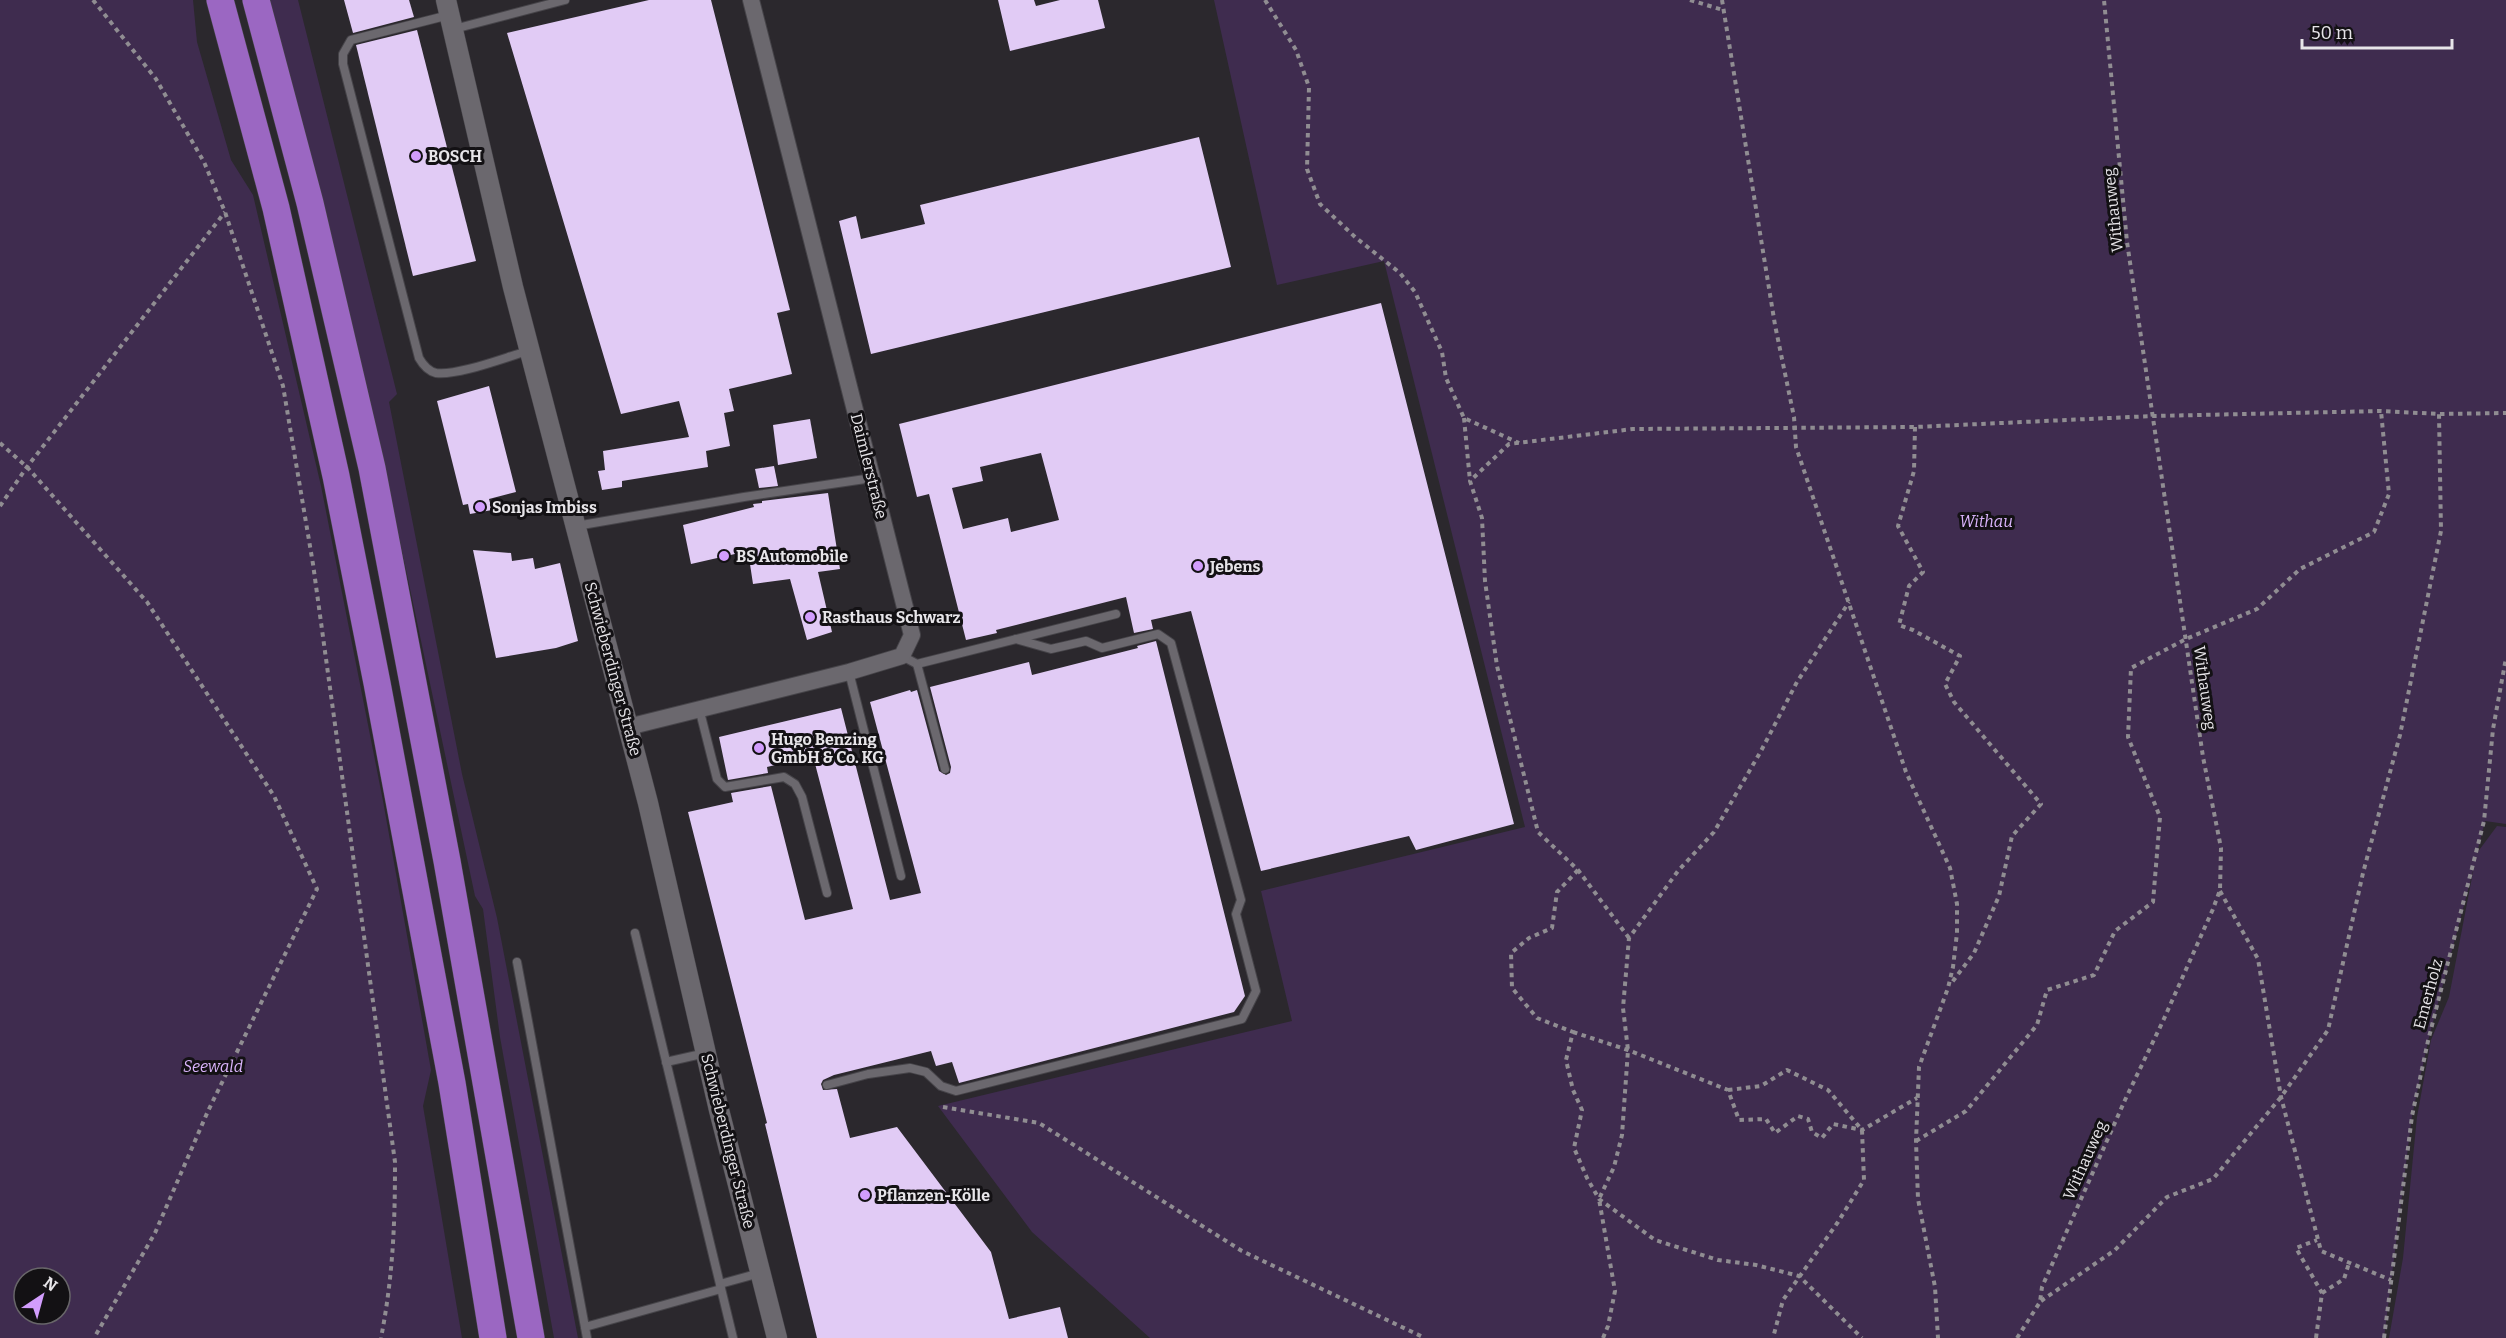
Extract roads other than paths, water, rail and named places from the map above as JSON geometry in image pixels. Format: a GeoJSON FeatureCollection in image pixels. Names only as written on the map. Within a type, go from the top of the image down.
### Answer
{"type":"FeatureCollection","features":[{"type":"Feature","properties":{"kind":"highway"},"geometry":{"type":"LineString","coordinates":[[220,0],[276,208],[338,488],[380,695],[452,1083],[494,1338]]}},
{"type":"Feature","properties":{"kind":"highway"},"geometry":{"type":"LineString","coordinates":[[256,0],[310,203],[372,468],[445,850],[531,1338]]}},
{"type":"Feature","properties":{"kind":"street","name":"Daimlerstraße"},"geometry":{"type":"LineString","coordinates":[[751,0],[912,635],[902,656]]}},
{"type":"Feature","properties":{"kind":"street","name":"Schwieberdinger Straße"},"geometry":{"type":"LineString","coordinates":[[450,15],[529,350],[628,727],[777,1338]]}},
{"type":"Feature","properties":{"kind":"street"},"geometry":{"type":"LineString","coordinates":[[628,727],[849,672],[902,656]]}},
{"type":"Feature","properties":{"kind":"lane"},"geometry":{"type":"LineString","coordinates":[[529,350],[448,372],[435,373],[426,368],[418,358],[343,64],[343,54],[351,39],[450,15],[565,0]]}},
{"type":"Feature","properties":{"kind":"lane"},"geometry":{"type":"LineString","coordinates":[[576,526],[744,496],[872,478]]}},
{"type":"Feature","properties":{"kind":"lane"},"geometry":{"type":"LineString","coordinates":[[902,656],[917,664],[1116,614]]}},
{"type":"Feature","properties":{"kind":"lane"},"geometry":{"type":"LineString","coordinates":[[826,1085],[868,1074],[910,1068],[926,1072],[941,1086],[956,1091],[1242,1019],[1256,991],[1236,914],[1241,900],[1171,643],[1158,633],[1102,648],[1086,641],[1052,649],[1016,639]]}},
{"type":"Feature","properties":{"kind":"lane"},"geometry":{"type":"LineString","coordinates":[[917,664],[945,769]]}},
{"type":"Feature","properties":{"kind":"lane"},"geometry":{"type":"LineString","coordinates":[[849,672],[901,876]]}},
{"type":"Feature","properties":{"kind":"lane"},"geometry":{"type":"LineString","coordinates":[[699,708],[717,779],[725,787],[784,777],[795,784],[802,797],[827,893]]}},
{"type":"Feature","properties":{"kind":"lane"},"geometry":{"type":"LineString","coordinates":[[635,933],[733,1338]]}},
{"type":"Feature","properties":{"kind":"lane"},"geometry":{"type":"LineString","coordinates":[[516,962],[587,1338]]}},
{"type":"Feature","properties":{"kind":"lane"},"geometry":{"type":"LineString","coordinates":[[666,1062],[706,1053]]}},
{"type":"Feature","properties":{"kind":"lane"},"geometry":{"type":"LineString","coordinates":[[585,1328],[760,1273]]}},
{"type":"Feature","properties":{"kind":"place","name":"BOSCH"},"geometry":{"type":"Point","coordinates":[416,156]}},
{"type":"Feature","properties":{"kind":"place","name":"Sonjas Imbiss"},"geometry":{"type":"Point","coordinates":[480,507]}},
{"type":"Feature","properties":{"kind":"place","name":"BS Automobile"},"geometry":{"type":"Point","coordinates":[724,556]}},
{"type":"Feature","properties":{"kind":"place","name":"Jebens"},"geometry":{"type":"Point","coordinates":[1198,566]}},
{"type":"Feature","properties":{"kind":"place","name":"Rasthaus Schwarz"},"geometry":{"type":"Point","coordinates":[810,617]}},
{"type":"Feature","properties":{"kind":"place","name":"Hugo Benzing GmbH & Co. KG"},"geometry":{"type":"Point","coordinates":[759,748]}},
{"type":"Feature","properties":{"kind":"place","name":"Pflanzen-Kölle"},"geometry":{"type":"Point","coordinates":[865,1195]}},
{"type":"Feature","properties":{"kind":"park label","name":"Withau"},"geometry":{"type":"Point","coordinates":[1986,521]}},
{"type":"Feature","properties":{"kind":"park label","name":"Seewald"},"geometry":{"type":"Point","coordinates":[213,1066]}}]}
